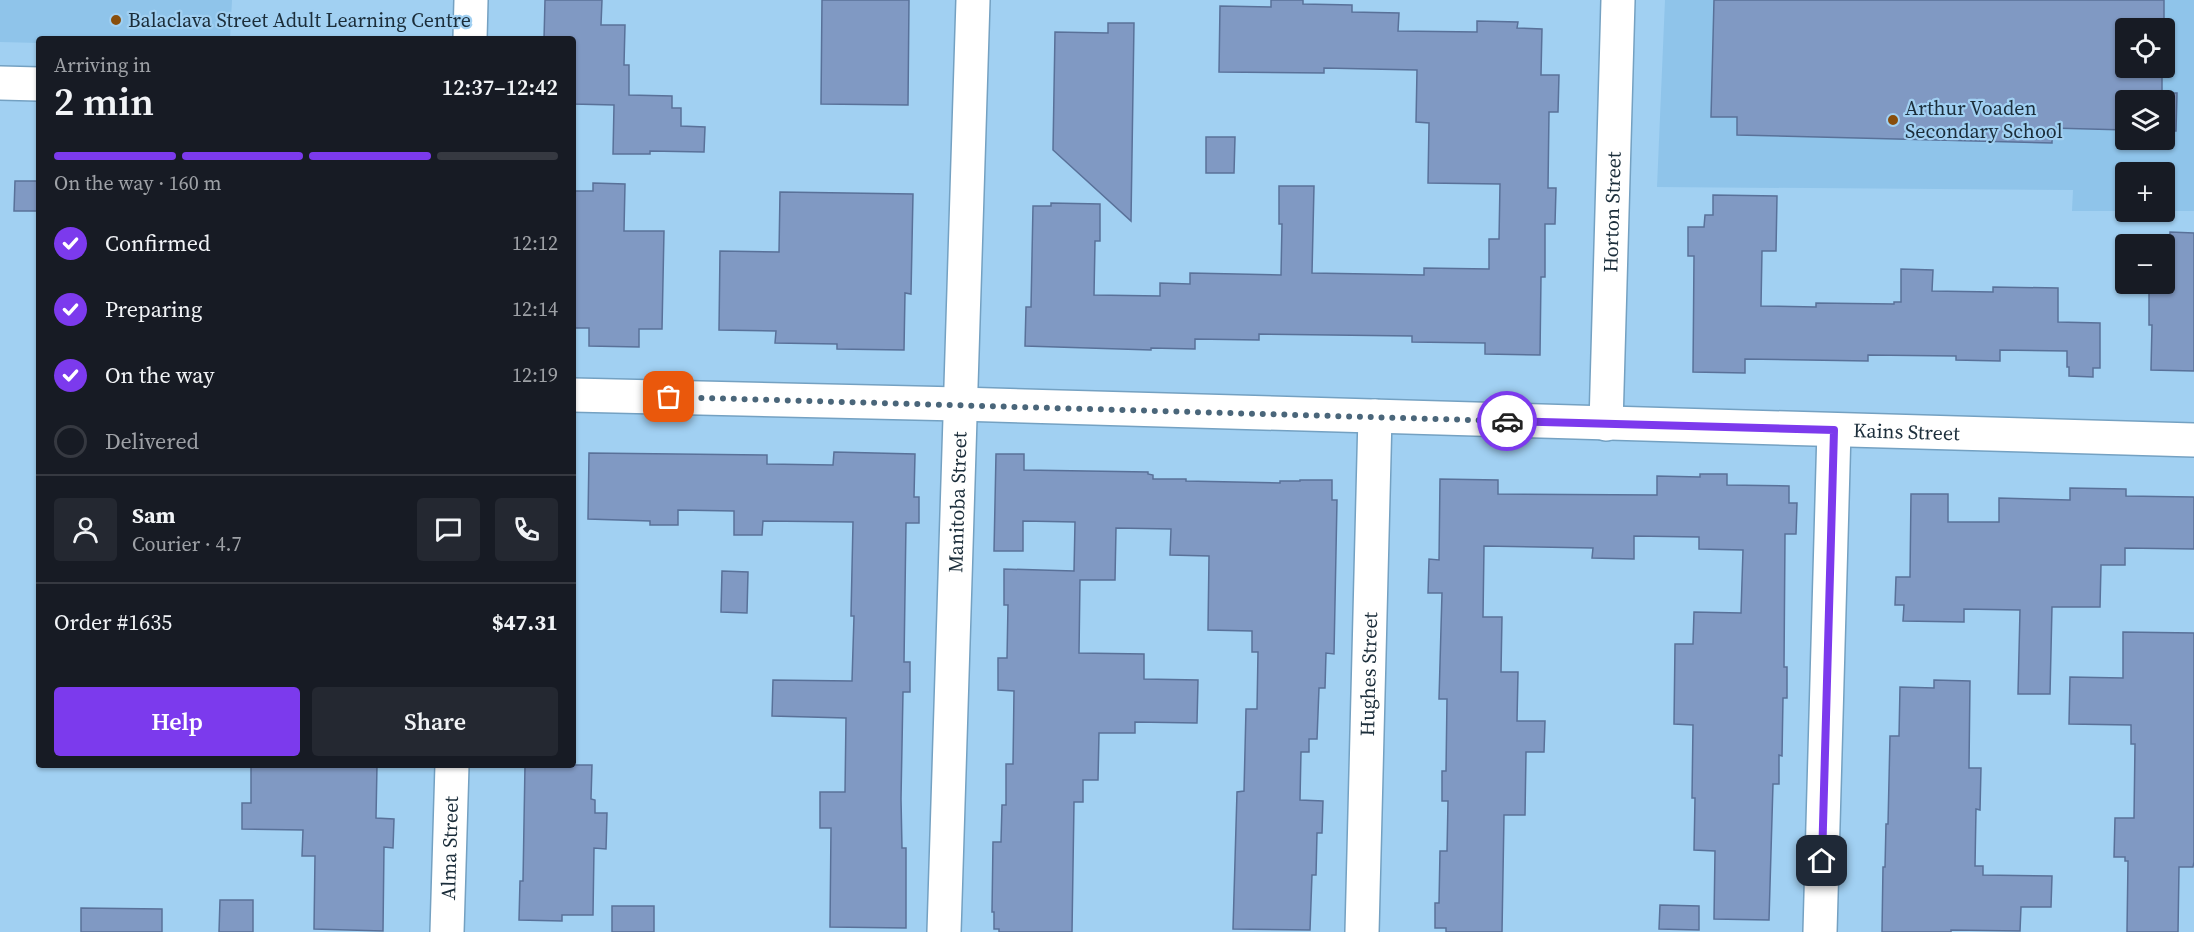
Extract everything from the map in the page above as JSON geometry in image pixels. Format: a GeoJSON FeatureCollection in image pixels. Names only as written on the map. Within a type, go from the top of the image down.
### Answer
{"type":"FeatureCollection","features":[{"type":"Feature","properties":{"kind":"street"},"geometry":{"type":"LineString","coordinates":[[470,36],[471,0]]}},
{"type":"Feature","properties":{"kind":"street","name":"Manitoba Street"},"geometry":{"type":"LineString","coordinates":[[944,932],[973,0]]}},
{"type":"Feature","properties":{"kind":"street","name":"Horton Street"},"geometry":{"type":"LineString","coordinates":[[1606,424],[1617,0]]}},
{"type":"Feature","properties":{"kind":"street"},"geometry":{"type":"LineString","coordinates":[[0,83],[36,84]]}},
{"type":"Feature","properties":{"kind":"street","name":"Kains Street"},"geometry":{"type":"LineString","coordinates":[[576,395],[2194,440]]}},
{"type":"Feature","properties":{"kind":"street","name":"Hughes Street"},"geometry":{"type":"LineString","coordinates":[[1362,932],[1375,416]]}},
{"type":"Feature","properties":{"kind":"street"},"geometry":{"type":"LineString","coordinates":[[1820,932],[1834,430]]}},
{"type":"Feature","properties":{"kind":"street","name":"Alma Street"},"geometry":{"type":"LineString","coordinates":[[447,932],[452,768]]}},
{"type":"Feature","properties":{"kind":"shaded area","name":"Balaclava Street Adult Learning Centre"},"geometry":{"type":"Polygon","coordinates":[[[0,0],[232,0],[230,36],[36,36],[36,43],[0,42],[0,0]]]}},
{"type":"Feature","properties":{"kind":"shaded area","name":"Arthur Voaden Secondary School"},"geometry":{"type":"Polygon","coordinates":[[[1665,0],[2194,0],[2194,211],[2175,211],[2175,162],[2115,162],[2115,211],[2072,211],[2073,190],[1657,187],[1665,0]]]}},
{"type":"Feature","properties":{"kind":"building"},"geometry":{"type":"Polygon","coordinates":[[[545,0],[602,0],[601,25],[625,25],[624,65],[629,65],[629,95],[672,96],[672,108],[681,108],[681,126],[705,127],[704,152],[650,151],[650,154],[613,154],[614,105],[576,104],[576,36],[544,36],[545,0]]]}},
{"type":"Feature","properties":{"kind":"building"},"geometry":{"type":"Polygon","coordinates":[[[822,0],[909,0],[908,105],[821,104],[822,0]]]}},
{"type":"Feature","properties":{"kind":"building"},"geometry":{"type":"Polygon","coordinates":[[[1271,0],[1303,0],[1303,4],[1352,5],[1352,12],[1399,13],[1398,31],[1477,32],[1477,21],[1518,22],[1517,28],[1542,29],[1541,75],[1559,75],[1558,112],[1549,112],[1548,188],[1556,188],[1555,224],[1545,224],[1545,277],[1541,277],[1540,355],[1485,354],[1485,343],[1412,342],[1412,336],[1259,334],[1259,340],[1195,339],[1195,349],[1025,346],[1026,307],[1031,307],[1033,206],[1051,206],[1051,203],[1100,204],[1100,241],[1095,241],[1094,295],[1160,296],[1160,283],[1190,284],[1190,273],[1281,275],[1282,224],[1279,224],[1279,186],[1314,186],[1312,273],[1424,275],[1424,268],[1489,269],[1489,239],[1499,239],[1500,184],[1428,183],[1429,123],[1416,122],[1417,70],[1324,68],[1324,73],[1219,72],[1220,6],[1271,7],[1271,0]]]}},
{"type":"Feature","properties":{"kind":"building"},"geometry":{"type":"Polygon","coordinates":[[[1714,0],[2164,0],[2164,18],[2115,18],[2115,78],[2162,78],[2162,90],[2115,90],[2115,130],[2052,128],[2052,143],[1737,135],[1737,117],[1711,117],[1714,0]]]}},
{"type":"Feature","properties":{"kind":"building"},"geometry":{"type":"Polygon","coordinates":[[[1108,23],[1134,23],[1131,221],[1053,150],[1055,32],[1108,33],[1108,23]]]}},
{"type":"Feature","properties":{"kind":"building"},"geometry":{"type":"Polygon","coordinates":[[[2175,93],[2177,93],[2176,131],[2175,93]]]}},
{"type":"Feature","properties":{"kind":"building"},"geometry":{"type":"Polygon","coordinates":[[[1206,137],[1235,137],[1234,173],[1206,173],[1206,137]]]}},
{"type":"Feature","properties":{"kind":"building"},"geometry":{"type":"Polygon","coordinates":[[[15,181],[36,181],[36,211],[14,211],[15,181]]]}},
{"type":"Feature","properties":{"kind":"building"},"geometry":{"type":"Polygon","coordinates":[[[593,183],[625,184],[624,231],[664,231],[662,329],[639,329],[639,347],[589,346],[589,328],[576,328],[576,191],[593,191],[593,183]]]}},
{"type":"Feature","properties":{"kind":"building"},"geometry":{"type":"Polygon","coordinates":[[[780,192],[913,194],[911,294],[905,293],[904,350],[837,349],[837,344],[775,343],[776,331],[719,330],[720,251],[779,252],[780,192]]]}},
{"type":"Feature","properties":{"kind":"building"},"geometry":{"type":"Polygon","coordinates":[[[1713,195],[1777,196],[1776,251],[1762,251],[1761,306],[1816,307],[1816,303],[1894,304],[1894,302],[1901,302],[1901,269],[1933,270],[1932,291],[1993,292],[1993,287],[2058,288],[2058,322],[2100,323],[2100,368],[2093,368],[2093,377],[2069,376],[2067,351],[2000,350],[2000,361],[1956,360],[1956,356],[1868,355],[1868,361],[1745,359],[1745,373],[1693,372],[1694,256],[1688,256],[1688,227],[1704,227],[1705,215],[1713,215],[1713,195]]]}},
{"type":"Feature","properties":{"kind":"building"},"geometry":{"type":"Polygon","coordinates":[[[2170,232],[2194,233],[2194,371],[2151,370],[2152,325],[2149,325],[2149,294],[2175,294],[2175,234],[2170,234],[2170,232]]]}},
{"type":"Feature","properties":{"kind":"building"},"geometry":{"type":"Polygon","coordinates":[[[834,452],[915,454],[914,497],[919,497],[919,523],[906,523],[904,662],[910,662],[910,692],[903,692],[901,799],[902,848],[906,848],[906,928],[830,927],[831,828],[820,828],[820,792],[845,792],[846,718],[772,716],[773,680],[852,681],[853,522],[763,521],[762,535],[734,535],[734,511],[678,510],[678,525],[650,525],[650,521],[588,519],[589,453],[767,455],[767,464],[833,465],[834,452]]]}},
{"type":"Feature","properties":{"kind":"building"},"geometry":{"type":"Polygon","coordinates":[[[996,454],[1024,454],[1024,470],[1148,472],[1153,475],[1153,479],[1186,479],[1186,481],[1280,483],[1280,481],[1332,480],[1332,500],[1337,500],[1334,654],[1326,653],[1325,688],[1319,688],[1317,739],[1309,739],[1309,752],[1301,752],[1300,800],[1323,801],[1322,833],[1317,833],[1316,875],[1312,875],[1310,930],[1233,929],[1237,792],[1244,791],[1246,709],[1257,709],[1258,652],[1252,652],[1252,631],[1208,630],[1209,556],[1170,555],[1171,529],[1116,528],[1115,580],[1080,580],[1079,653],[1144,654],[1144,679],[1198,680],[1197,723],[1135,722],[1135,733],[1099,733],[1098,780],[1083,780],[1083,802],[1074,802],[1072,932],[999,932],[999,929],[994,929],[994,912],[992,912],[993,842],[1001,842],[1002,805],[1006,805],[1006,764],[1013,764],[1014,691],[998,690],[998,658],[1007,658],[1008,605],[1004,605],[1004,569],[1074,571],[1075,522],[1023,521],[1023,551],[994,551],[996,454]]]}},
{"type":"Feature","properties":{"kind":"building"},"geometry":{"type":"Polygon","coordinates":[[[1700,474],[1727,474],[1727,485],[1789,486],[1789,503],[1797,503],[1796,534],[1785,534],[1784,667],[1787,667],[1787,698],[1783,698],[1779,784],[1773,784],[1769,920],[1714,919],[1715,851],[1694,850],[1693,725],[1674,724],[1675,644],[1693,644],[1694,612],[1741,613],[1743,550],[1699,549],[1699,537],[1634,536],[1634,559],[1592,558],[1593,548],[1484,546],[1483,617],[1502,617],[1501,672],[1518,672],[1517,721],[1545,721],[1544,752],[1526,752],[1525,815],[1504,815],[1502,932],[1446,932],[1446,928],[1435,928],[1435,903],[1439,903],[1440,851],[1447,851],[1448,801],[1442,801],[1442,771],[1446,771],[1447,699],[1439,699],[1442,593],[1428,593],[1429,559],[1439,560],[1440,479],[1498,480],[1498,494],[1657,495],[1657,476],[1700,477],[1700,474]]]}},
{"type":"Feature","properties":{"kind":"building"},"geometry":{"type":"Polygon","coordinates":[[[2070,488],[2126,489],[2126,496],[2194,497],[2194,549],[2125,548],[2125,565],[2101,565],[2100,607],[2052,607],[2050,694],[2018,694],[2020,610],[1964,609],[1964,622],[1903,621],[1904,605],[1895,605],[1896,577],[1910,577],[1911,494],[1948,494],[1948,522],[1999,522],[1999,498],[2070,500],[2070,488]]]}},
{"type":"Feature","properties":{"kind":"building"},"geometry":{"type":"Polygon","coordinates":[[[722,571],[748,572],[747,613],[721,612],[722,571]]]}},
{"type":"Feature","properties":{"kind":"building"},"geometry":{"type":"Polygon","coordinates":[[[2123,632],[2194,633],[2194,862],[2193,867],[2179,867],[2178,932],[2127,932],[2128,861],[2125,861],[2125,857],[2114,857],[2115,818],[2134,818],[2135,744],[2131,744],[2131,725],[2069,724],[2070,677],[2123,678],[2123,632]]]}},
{"type":"Feature","properties":{"kind":"building"},"geometry":{"type":"Polygon","coordinates":[[[1934,680],[1970,681],[1969,768],[1981,768],[1980,810],[1976,809],[1975,866],[1983,866],[1983,875],[2052,876],[2051,907],[2021,907],[2020,931],[1882,932],[1890,736],[1899,736],[1900,687],[1934,688],[1934,680]]]}},
{"type":"Feature","properties":{"kind":"building"},"geometry":{"type":"Polygon","coordinates":[[[576,765],[592,765],[591,799],[595,800],[595,813],[607,813],[606,849],[594,848],[593,915],[562,915],[562,921],[519,920],[520,881],[523,881],[525,768],[576,768],[576,765]]]}},
{"type":"Feature","properties":{"kind":"building"},"geometry":{"type":"Polygon","coordinates":[[[251,768],[377,768],[376,818],[394,819],[393,848],[384,847],[383,931],[314,929],[315,856],[302,856],[303,830],[242,829],[242,803],[251,803],[251,768]]]}},
{"type":"Feature","properties":{"kind":"building"},"geometry":{"type":"Polygon","coordinates":[[[220,900],[253,900],[253,932],[219,932],[220,900]]]}},
{"type":"Feature","properties":{"kind":"building"},"geometry":{"type":"Polygon","coordinates":[[[1660,905],[1699,906],[1699,930],[1659,929],[1660,905]]]}},
{"type":"Feature","properties":{"kind":"building"},"geometry":{"type":"Polygon","coordinates":[[[612,906],[654,906],[654,932],[612,932],[612,906]]]}},
{"type":"Feature","properties":{"kind":"building"},"geometry":{"type":"Polygon","coordinates":[[[81,908],[162,909],[162,932],[81,932],[81,908]]]}},
{"type":"Feature","properties":{"kind":"way so far"},"geometry":{"type":"LineString","coordinates":[[669,397],[1507,421]]}},
{"type":"Feature","properties":{"kind":"place","name":"Balaclava Street Adult Learning Centre"},"geometry":{"type":"Point","coordinates":[116,20]}},
{"type":"Feature","properties":{"kind":"place","name":"Arthur Voaden Secondary School"},"geometry":{"type":"Point","coordinates":[1893,120]}},
{"type":"Feature","properties":{"kind":"route"},"geometry":{"type":"LineString","coordinates":[[1507,421],[1834,430],[1822,861]]}}]}
